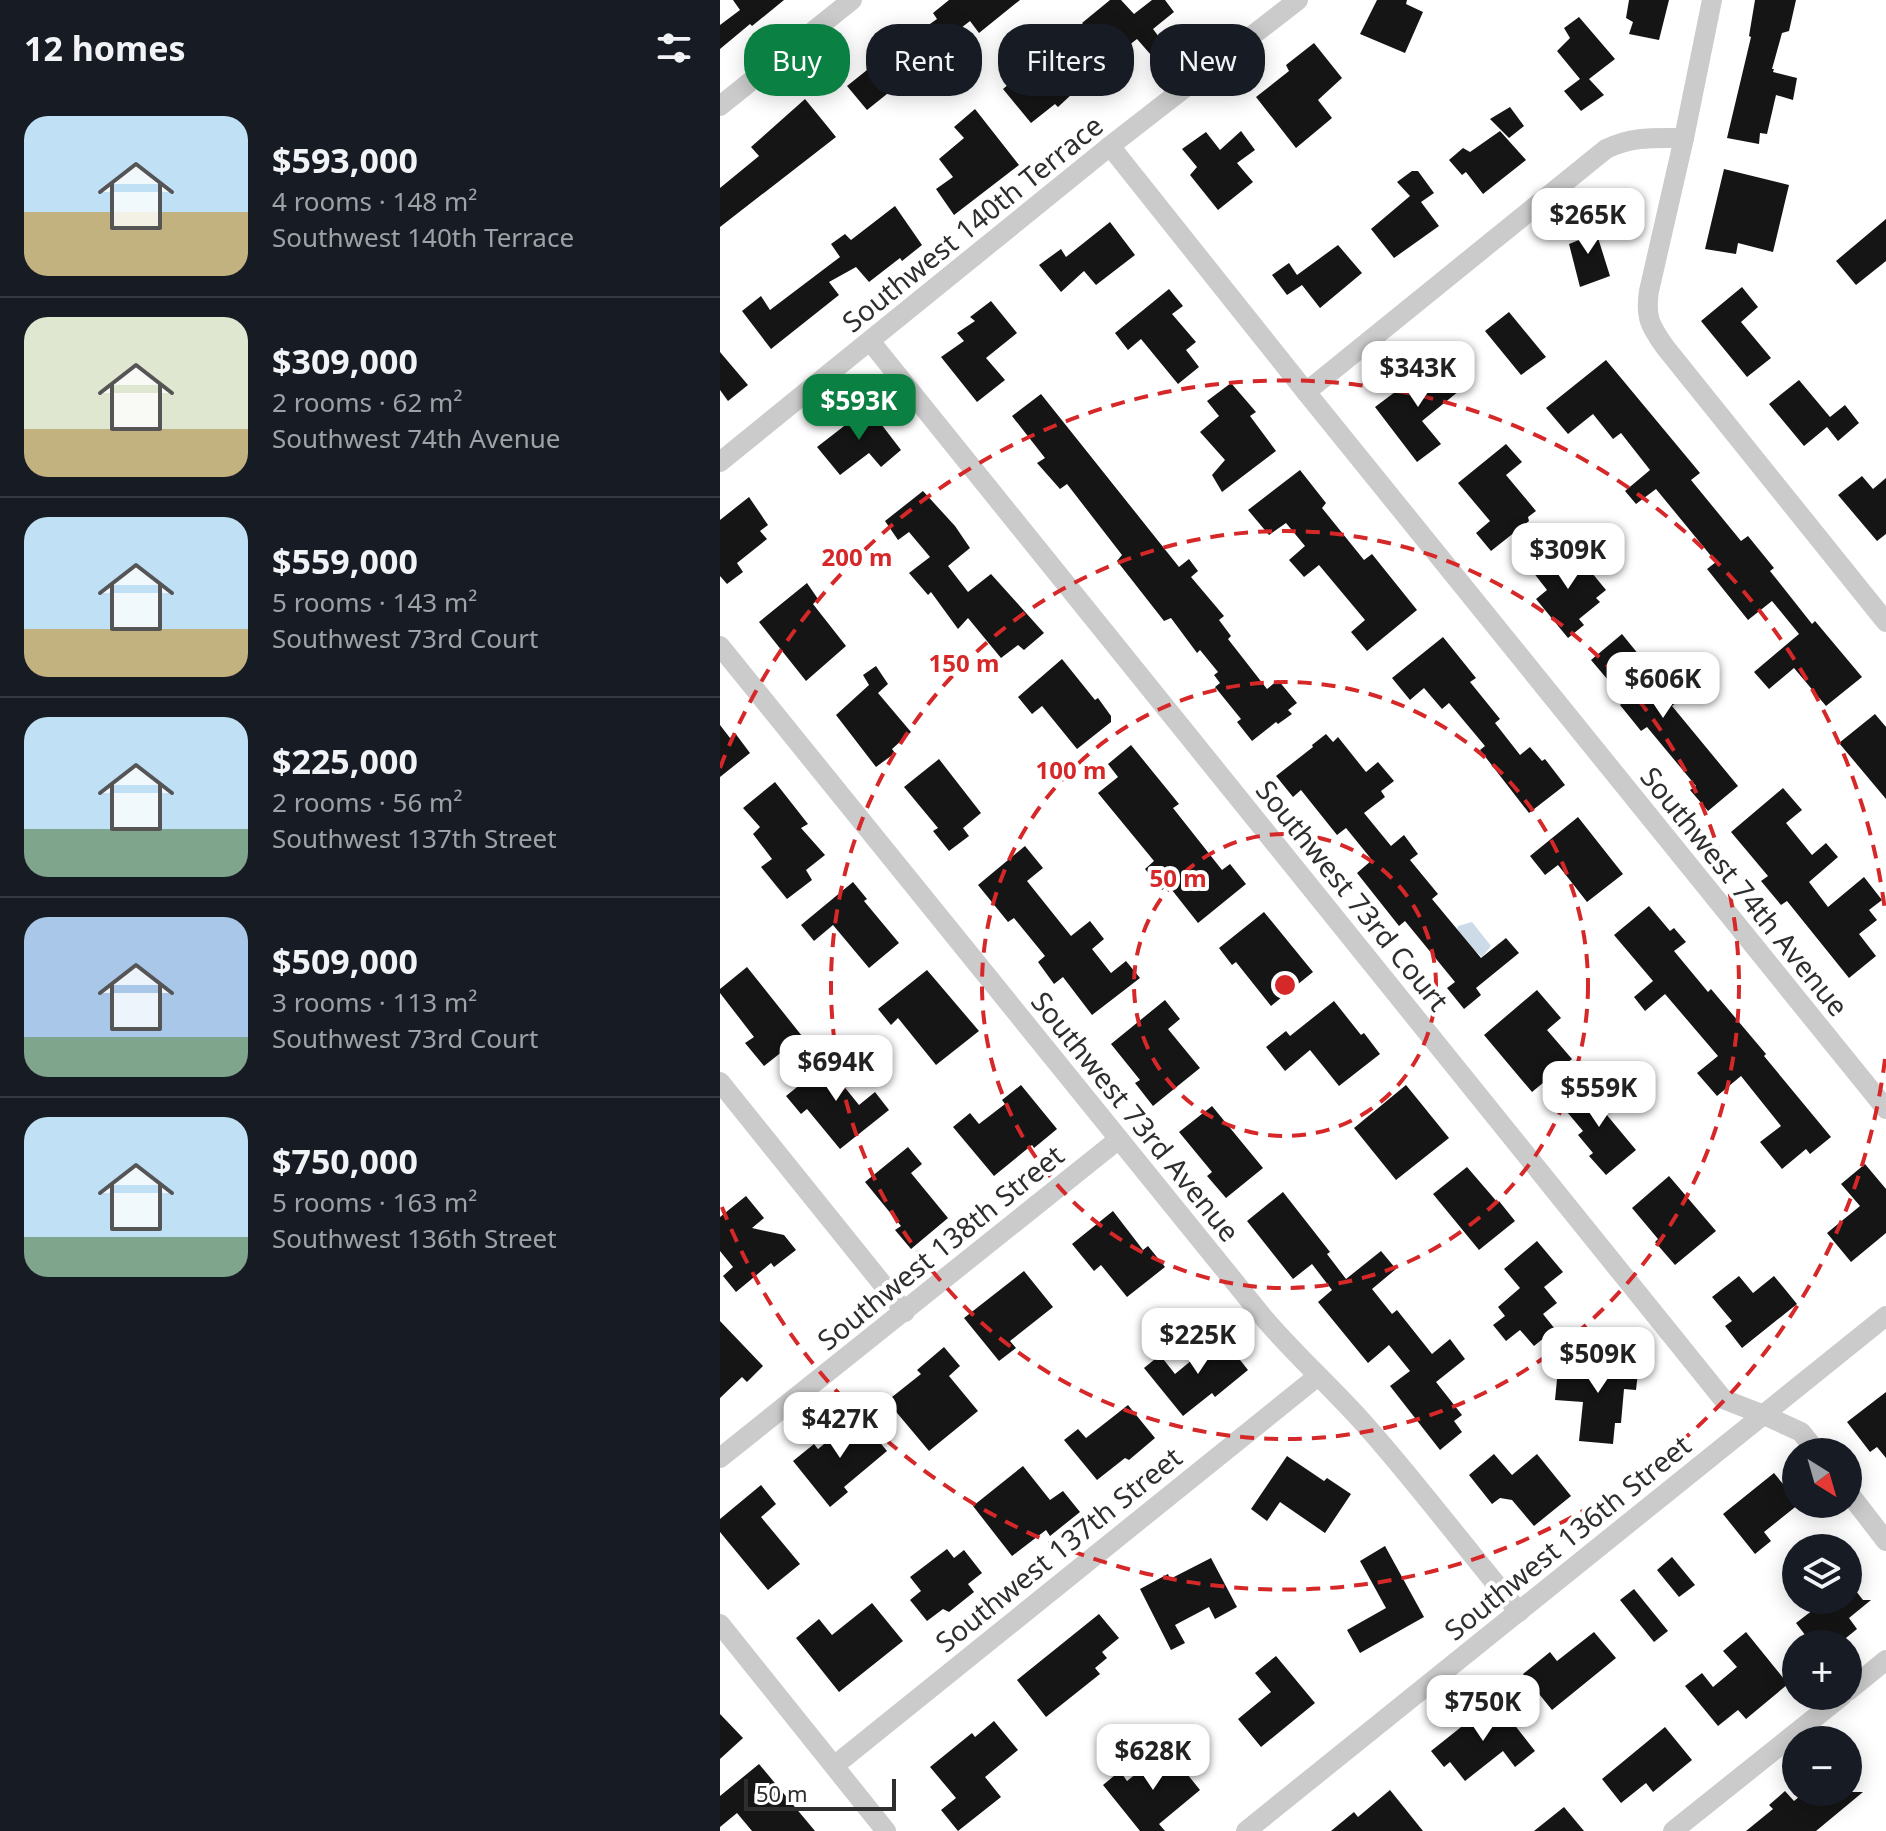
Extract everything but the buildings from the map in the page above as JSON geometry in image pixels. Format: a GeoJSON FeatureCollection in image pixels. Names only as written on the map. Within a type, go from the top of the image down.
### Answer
{"type":"FeatureCollection","features":[{"type":"Feature","properties":{"kind":"street"},"geometry":{"type":"LineString","coordinates":[[720,106],[852,0]]}},
{"type":"Feature","properties":{"kind":"street","name":"Southwest 140th Terrace"},"geometry":{"type":"LineString","coordinates":[[720,462],[1110,146],[1298,0]]}},
{"type":"Feature","properties":{"kind":"street"},"geometry":{"type":"LineString","coordinates":[[1712,0],[1649,291],[1649,323],[1886,622]]}},
{"type":"Feature","properties":{"kind":"street"},"geometry":{"type":"LineString","coordinates":[[1306,392],[1606,149],[1644,137],[1684,138]]}},
{"type":"Feature","properties":{"kind":"street","name":"Southwest 74th Avenue"},"geometry":{"type":"LineString","coordinates":[[1110,146],[1886,1109]]}},
{"type":"Feature","properties":{"kind":"street","name":"Southwest 73rd Court"},"geometry":{"type":"LineString","coordinates":[[870,341],[1723,1399],[1801,1432],[1806,1438]]}},
{"type":"Feature","properties":{"kind":"street","name":"Southwest 73rd Avenue"},"geometry":{"type":"LineString","coordinates":[[720,646],[1263,1317],[1371,1431],[1519,1612]]}},
{"type":"Feature","properties":{"kind":"street"},"geometry":{"type":"LineString","coordinates":[[720,1082],[905,1312]]}},
{"type":"Feature","properties":{"kind":"street","name":"Southwest 138th Street"},"geometry":{"type":"LineString","coordinates":[[720,1458],[1119,1139]]}},
{"type":"Feature","properties":{"kind":"street","name":"Southwest 136th Street"},"geometry":{"type":"LineString","coordinates":[[1246,1831],[1273,1823],[1519,1612],[1886,1316]]}},
{"type":"Feature","properties":{"kind":"street","name":"Southwest 137th Street"},"geometry":{"type":"LineString","coordinates":[[834,1766],[1318,1376]]}},
{"type":"Feature","properties":{"kind":"street"},"geometry":{"type":"LineString","coordinates":[[1862,1510],[1886,1541]]}},
{"type":"Feature","properties":{"kind":"street"},"geometry":{"type":"LineString","coordinates":[[720,1624],[886,1831]]}},
{"type":"Feature","properties":{"kind":"street"},"geometry":{"type":"LineString","coordinates":[[1862,1680],[1886,1660]]}},
{"type":"Feature","properties":{"kind":"street"},"geometry":{"type":"LineString","coordinates":[[1673,1831],[1824,1710]]}},
{"type":"Feature","properties":{"kind":"water"},"geometry":{"type":"Polygon","coordinates":[[[1472,922],[1491,946],[1482,957],[1457,929],[1472,922]]]}}]}
